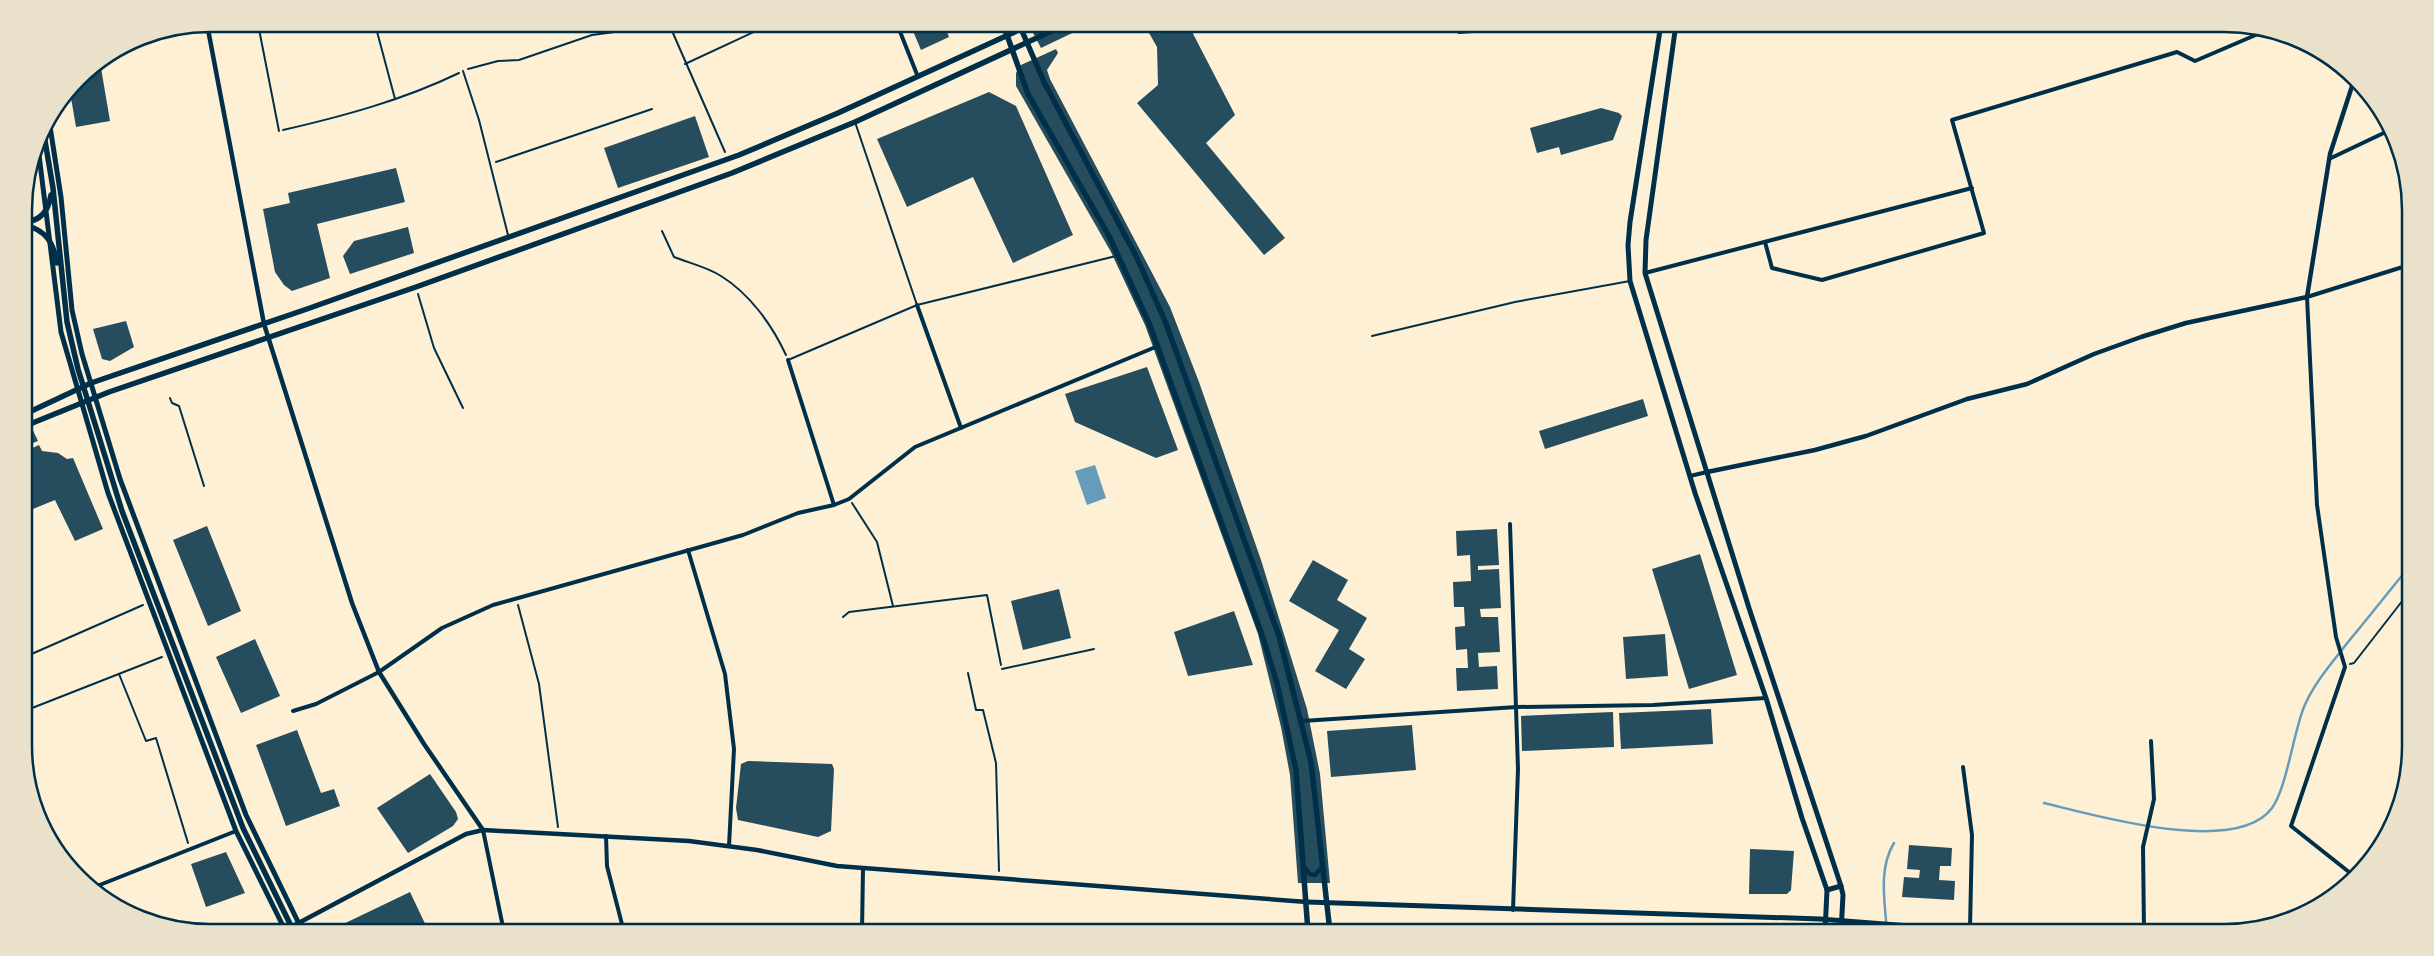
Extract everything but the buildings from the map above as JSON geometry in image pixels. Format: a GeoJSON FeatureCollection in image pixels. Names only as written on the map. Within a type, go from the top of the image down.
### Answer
{"type":"FeatureCollection","features":[{"type":"Feature","properties":{"kind":"main road"},"geometry":{"type":"LineString","coordinates":[[1005,32],[1037,111],[1118,256],[1158,346],[1262,635],[1277,683],[1296,770],[1308,924]]}},
{"type":"Feature","properties":{"kind":"main road"},"geometry":{"type":"LineString","coordinates":[[33,410],[91,383],[728,160],[918,77],[1011,32]]}},
{"type":"Feature","properties":{"kind":"main road"},"geometry":{"type":"LineString","coordinates":[[1022,32],[1044,82],[1146,276],[1165,321],[1276,628],[1312,762],[1329,924]]}},
{"type":"Feature","properties":{"kind":"main road"},"geometry":{"type":"LineString","coordinates":[[33,423],[95,397],[416,287],[732,173],[855,122],[1049,32]]}},
{"type":"Feature","properties":{"kind":"main road"},"geometry":{"type":"LineString","coordinates":[[1660,32],[1630,222],[1628,245],[1630,281],[1690,476],[1766,698],[1802,818],[1827,890],[1826,924]]}},
{"type":"Feature","properties":{"kind":"main road"},"geometry":{"type":"LineString","coordinates":[[1675,32],[1647,232],[1646,273],[1707,472],[1841,886],[1842,924]]}},
{"type":"Feature","properties":{"kind":"main road"},"geometry":{"type":"LineString","coordinates":[[51,132],[61,197],[72,310],[95,397],[128,504],[237,791],[262,851],[298,922]]}},
{"type":"Feature","properties":{"kind":"main road"},"geometry":{"type":"LineString","coordinates":[[46,144],[53,188],[67,322],[74,352],[122,511],[243,828],[290,924]]}},
{"type":"Feature","properties":{"kind":"main road"},"geometry":{"type":"LineString","coordinates":[[40,162],[59,324],[76,390],[114,510],[236,830],[282,924]]}},
{"type":"Feature","properties":{"kind":"main road"},"geometry":{"type":"LineString","coordinates":[[33,221],[44,215],[50,203],[53,188]]}},
{"type":"Feature","properties":{"kind":"main road"},"geometry":{"type":"LineString","coordinates":[[33,228],[41,231],[53,245],[63,290]]}},
{"type":"Feature","properties":{"kind":"main road"},"geometry":{"type":"LineString","coordinates":[[1827,890],[1841,886]]}},
{"type":"Feature","properties":{"kind":"main road"},"geometry":{"type":"LineString","coordinates":[[1307,902],[1826,919],[1879,924]]}},
{"type":"Feature","properties":{"kind":"street"},"geometry":{"type":"LineString","coordinates":[[209,32],[264,324],[352,603],[379,672],[424,744],[483,830],[502,924]]}},
{"type":"Feature","properties":{"kind":"street"},"geometry":{"type":"LineString","coordinates":[[900,32],[918,77]]}},
{"type":"Feature","properties":{"kind":"street"},"geometry":{"type":"LineString","coordinates":[[1765,242],[1772,268],[1822,280],[1984,232],[1952,120],[2177,52],[2195,62],[2254,35]]}},
{"type":"Feature","properties":{"kind":"street"},"geometry":{"type":"LineString","coordinates":[[2348,872],[2291,826],[2345,667],[2336,637],[2317,505],[2307,297],[2329,159],[2352,88]]}},
{"type":"Feature","properties":{"kind":"street"},"geometry":{"type":"LineString","coordinates":[[2329,159],[2383,133]]}},
{"type":"Feature","properties":{"kind":"street"},"geometry":{"type":"LineString","coordinates":[[1646,273],[1972,188]]}},
{"type":"Feature","properties":{"kind":"street"},"geometry":{"type":"LineString","coordinates":[[1690,476],[1815,450],[1866,436],[1967,399],[2027,384],[2094,354],[2140,337],[2186,323],[2307,297],[2402,267]]}},
{"type":"Feature","properties":{"kind":"street"},"geometry":{"type":"LineString","coordinates":[[917,305],[961,428]]}},
{"type":"Feature","properties":{"kind":"street"},"geometry":{"type":"LineString","coordinates":[[293,711],[316,704],[379,672],[442,628],[494,605],[743,535],[798,513],[834,505],[849,499],[915,447],[1158,346]]}},
{"type":"Feature","properties":{"kind":"street"},"geometry":{"type":"LineString","coordinates":[[788,360],[834,505]]}},
{"type":"Feature","properties":{"kind":"street"},"geometry":{"type":"LineString","coordinates":[[1510,524],[1518,769],[1513,910]]}},
{"type":"Feature","properties":{"kind":"street"},"geometry":{"type":"LineString","coordinates":[[688,550],[726,674],[734,749],[729,846]]}},
{"type":"Feature","properties":{"kind":"street"},"geometry":{"type":"LineString","coordinates":[[1302,721],[1517,706],[1653,705],[1766,698]]}},
{"type":"Feature","properties":{"kind":"street"},"geometry":{"type":"LineString","coordinates":[[2144,924],[2143,847],[2154,798],[2151,741]]}},
{"type":"Feature","properties":{"kind":"street"},"geometry":{"type":"LineString","coordinates":[[1963,767],[1972,835],[1970,924]]}},
{"type":"Feature","properties":{"kind":"street"},"geometry":{"type":"LineString","coordinates":[[100,885],[236,830]]}},
{"type":"Feature","properties":{"kind":"street"},"geometry":{"type":"LineString","coordinates":[[296,924],[466,834],[483,830],[689,841],[729,846],[837,866],[1307,902]]}},
{"type":"Feature","properties":{"kind":"street"},"geometry":{"type":"LineString","coordinates":[[606,836],[607,866],[622,924]]}},
{"type":"Feature","properties":{"kind":"street"},"geometry":{"type":"LineString","coordinates":[[1304,867],[1310,874],[1315,875],[1323,865]]}},
{"type":"Feature","properties":{"kind":"street"},"geometry":{"type":"LineString","coordinates":[[862,924],[863,868]]}},
{"type":"Feature","properties":{"kind":"lane"},"geometry":{"type":"LineString","coordinates":[[260,32],[279,131]]}},
{"type":"Feature","properties":{"kind":"lane"},"geometry":{"type":"LineString","coordinates":[[463,71],[480,120],[489,165],[508,238]]}},
{"type":"Feature","properties":{"kind":"lane"},"geometry":{"type":"LineString","coordinates":[[855,122],[917,305]]}},
{"type":"Feature","properties":{"kind":"lane"},"geometry":{"type":"LineString","coordinates":[[788,360],[917,305],[1118,256]]}},
{"type":"Feature","properties":{"kind":"lane"},"geometry":{"type":"LineString","coordinates":[[1372,336],[1515,302],[1630,281]]}},
{"type":"Feature","properties":{"kind":"lane"},"geometry":{"type":"LineString","coordinates":[[1002,669],[1094,648]]}},
{"type":"Feature","properties":{"kind":"path"},"geometry":{"type":"LineString","coordinates":[[377,32],[395,99]]}},
{"type":"Feature","properties":{"kind":"path"},"geometry":{"type":"LineString","coordinates":[[279,131],[351,114],[428,88],[463,71],[498,61],[519,60],[592,35],[615,32]]}},
{"type":"Feature","properties":{"kind":"path"},"geometry":{"type":"LineString","coordinates":[[672,32],[728,160]]}},
{"type":"Feature","properties":{"kind":"path"},"geometry":{"type":"LineString","coordinates":[[685,64],[754,32]]}},
{"type":"Feature","properties":{"kind":"path"},"geometry":{"type":"LineString","coordinates":[[489,165],[652,109]]}},
{"type":"Feature","properties":{"kind":"path"},"geometry":{"type":"LineString","coordinates":[[662,231],[674,257],[721,276],[747,299],[769,322],[788,360]]}},
{"type":"Feature","properties":{"kind":"path"},"geometry":{"type":"LineString","coordinates":[[416,287],[434,348],[463,408]]}},
{"type":"Feature","properties":{"kind":"path"},"geometry":{"type":"LineString","coordinates":[[170,398],[172,403],[179,406],[204,486]]}},
{"type":"Feature","properties":{"kind":"path"},"geometry":{"type":"LineString","coordinates":[[849,499],[877,542],[893,606]]}},
{"type":"Feature","properties":{"kind":"path"},"geometry":{"type":"LineString","coordinates":[[843,617],[848,612],[987,595],[1002,669]]}},
{"type":"Feature","properties":{"kind":"path"},"geometry":{"type":"LineString","coordinates":[[516,598],[539,684],[558,822],[557,834]]}},
{"type":"Feature","properties":{"kind":"path"},"geometry":{"type":"LineString","coordinates":[[2345,667],[2354,662],[2402,601]]}},
{"type":"Feature","properties":{"kind":"path"},"geometry":{"type":"LineString","coordinates":[[32,654],[150,602]]}},
{"type":"Feature","properties":{"kind":"path"},"geometry":{"type":"LineString","coordinates":[[32,708],[170,654]]}},
{"type":"Feature","properties":{"kind":"path"},"geometry":{"type":"LineString","coordinates":[[968,673],[976,710],[983,710],[996,763],[999,878]]}},
{"type":"Feature","properties":{"kind":"path"},"geometry":{"type":"LineString","coordinates":[[119,674],[146,741],[156,738],[190,849]]}},
{"type":"Feature","properties":{"kind":"water"},"geometry":{"type":"Polygon","coordinates":[[[1095,465],[1106,498],[1087,505],[1075,471],[1095,465]]]}},
{"type":"Feature","properties":{"kind":"waterway"},"geometry":{"type":"LineString","coordinates":[[2044,803],[2129,823],[2163,828],[2197,831],[2228,830],[2254,822],[2272,808],[2277,799],[2286,774],[2300,718],[2313,690],[2348,642],[2402,576]]}},
{"type":"Feature","properties":{"kind":"waterway"},"geometry":{"type":"LineString","coordinates":[[1886,924],[1884,875],[1889,853],[1894,843]]}}]}
